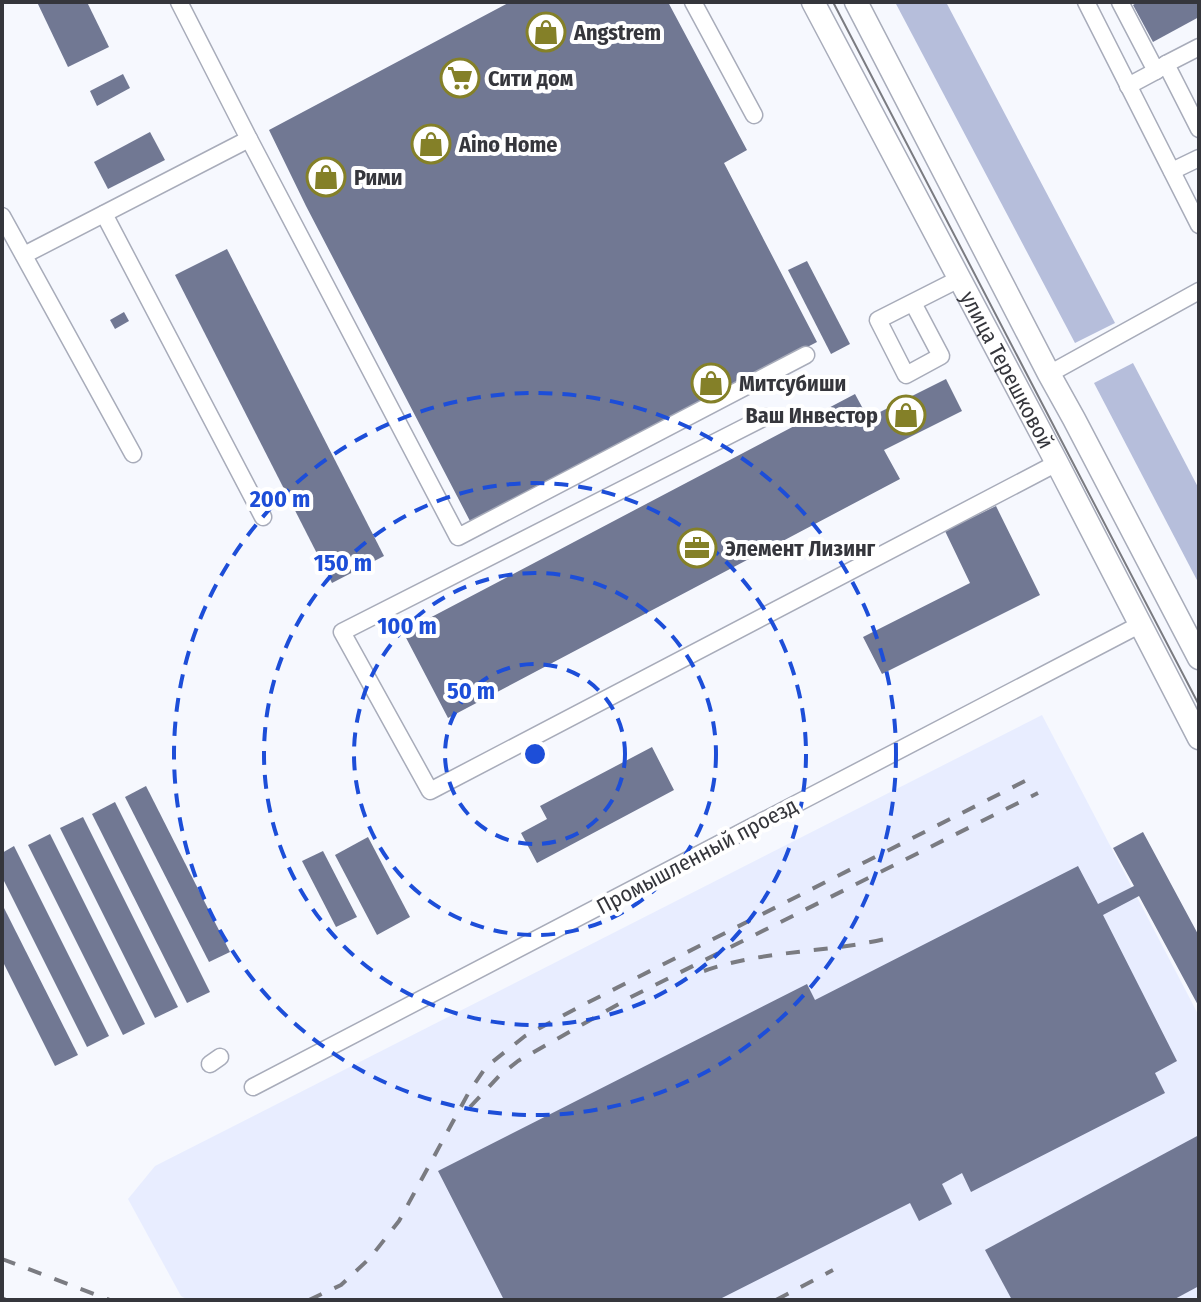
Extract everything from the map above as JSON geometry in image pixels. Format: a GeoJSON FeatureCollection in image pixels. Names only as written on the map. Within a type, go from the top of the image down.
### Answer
{"type":"FeatureCollection","features":[{"type":"Feature","properties":{"kind":"main road","name":"улица Терешковой"},"geometry":{"type":"LineString","coordinates":[[813,2],[1199,738]]}},
{"type":"Feature","properties":{"kind":"main road","name":"улица Терешковой"},"geometry":{"type":"LineString","coordinates":[[856,2],[1199,658]]}},
{"type":"Feature","properties":{"kind":"lane"},"geometry":{"type":"LineString","coordinates":[[179,2],[458,537],[806,355]]}},
{"type":"Feature","properties":{"kind":"lane"},"geometry":{"type":"LineString","coordinates":[[693,2],[754,115]]}},
{"type":"Feature","properties":{"kind":"lane"},"geometry":{"type":"LineString","coordinates":[[1199,129],[1118,2],[1088,7],[1199,225]]}},
{"type":"Feature","properties":{"kind":"lane"},"geometry":{"type":"LineString","coordinates":[[1128,86],[1199,47]]}},
{"type":"Feature","properties":{"kind":"lane"},"geometry":{"type":"LineString","coordinates":[[24,255],[249,139]]}},
{"type":"Feature","properties":{"kind":"lane"},"geometry":{"type":"LineString","coordinates":[[1172,171],[1199,158]]}},
{"type":"Feature","properties":{"kind":"lane"},"geometry":{"type":"LineString","coordinates":[[104,214],[263,517]]}},
{"type":"Feature","properties":{"kind":"lane"},"geometry":{"type":"LineString","coordinates":[[2,216],[133,454]]}},
{"type":"Feature","properties":{"kind":"lane"},"geometry":{"type":"LineString","coordinates":[[913,303],[959,279]]}},
{"type":"Feature","properties":{"kind":"lane"},"geometry":{"type":"LineString","coordinates":[[1049,374],[1199,291]]}},
{"type":"Feature","properties":{"kind":"lane"},"geometry":{"type":"LineString","coordinates":[[765,417],[342,632],[430,791],[1057,463]]}},
{"type":"Feature","properties":{"kind":"lane","name":"Промышленный проезд"},"geometry":{"type":"LineString","coordinates":[[253,1087],[1141,624]]}},
{"type":"Feature","properties":{"kind":"shaded area"},"geometry":{"type":"Polygon","coordinates":[[[895,2],[946,2],[1115,323],[1075,343],[895,2]]]}},
{"type":"Feature","properties":{"kind":"shaded area"},"geometry":{"type":"Polygon","coordinates":[[[1133,363],[1199,489],[1199,584],[1094,383],[1133,363]]]}},
{"type":"Feature","properties":{"kind":"shaded area"},"geometry":{"type":"Polygon","coordinates":[[[1042,715],[1199,1016],[1199,1300],[188,1300],[181,1296],[128,1199],[155,1166],[1042,715]]]}},
{"type":"Feature","properties":{"kind":"building"},"geometry":{"type":"Polygon","coordinates":[[[37,2],[87,2],[109,47],[68,67],[37,2]]]}},
{"type":"Feature","properties":{"kind":"building"},"geometry":{"type":"Polygon","coordinates":[[[510,2],[668,2],[747,150],[724,163],[817,342],[470,521],[269,130],[510,2]]]}},
{"type":"Feature","properties":{"kind":"building"},"geometry":{"type":"Polygon","coordinates":[[[1138,2],[1199,2],[1199,17],[1153,42],[1133,5],[1138,2]]]}},
{"type":"Feature","properties":{"kind":"building"},"geometry":{"type":"Polygon","coordinates":[[[123,74],[130,88],[97,106],[90,91],[123,74]]]}},
{"type":"Feature","properties":{"kind":"building"},"geometry":{"type":"Polygon","coordinates":[[[150,132],[165,160],[108,189],[94,162],[150,132]]]}},
{"type":"Feature","properties":{"kind":"building"},"geometry":{"type":"Polygon","coordinates":[[[227,249],[384,556],[332,583],[175,275],[227,249]]]}},
{"type":"Feature","properties":{"kind":"building"},"geometry":{"type":"Polygon","coordinates":[[[807,261],[850,344],[831,354],[788,270],[807,261]]]}},
{"type":"Feature","properties":{"kind":"building"},"geometry":{"type":"Polygon","coordinates":[[[124,312],[129,321],[115,329],[110,320],[124,312]]]}},
{"type":"Feature","properties":{"kind":"building"},"geometry":{"type":"Polygon","coordinates":[[[946,379],[962,411],[884,450],[900,479],[448,718],[403,632],[855,394],[868,418],[946,379]]]}},
{"type":"Feature","properties":{"kind":"building"},"geometry":{"type":"Polygon","coordinates":[[[996,506],[1040,595],[882,674],[863,637],[970,583],[945,531],[996,506]]]}},
{"type":"Feature","properties":{"kind":"building"},"geometry":{"type":"Polygon","coordinates":[[[652,747],[674,790],[537,863],[521,833],[547,819],[540,806],[652,747]]]}},
{"type":"Feature","properties":{"kind":"building"},"geometry":{"type":"Polygon","coordinates":[[[146,786],[230,952],[209,962],[125,797],[146,786]]]}},
{"type":"Feature","properties":{"kind":"building"},"geometry":{"type":"Polygon","coordinates":[[[115,802],[210,992],[187,1003],[92,814],[115,802]]]}},
{"type":"Feature","properties":{"kind":"building"},"geometry":{"type":"Polygon","coordinates":[[[83,817],[178,1007],[155,1018],[60,828],[83,817]]]}},
{"type":"Feature","properties":{"kind":"building"},"geometry":{"type":"Polygon","coordinates":[[[1143,832],[1199,936],[1199,1007],[1139,896],[1103,915],[1177,1061],[1155,1073],[1165,1093],[971,1192],[962,1173],[942,1184],[952,1204],[919,1221],[910,1203],[718,1300],[504,1300],[438,1171],[807,984],[815,1000],[1078,866],[1098,904],[1134,886],[1113,848],[1143,832]]]}},
{"type":"Feature","properties":{"kind":"building"},"geometry":{"type":"Polygon","coordinates":[[[50,834],[145,1024],[123,1035],[28,845],[50,834]]]}},
{"type":"Feature","properties":{"kind":"building"},"geometry":{"type":"Polygon","coordinates":[[[368,837],[410,917],[377,935],[335,855],[368,837]]]}},
{"type":"Feature","properties":{"kind":"building"},"geometry":{"type":"Polygon","coordinates":[[[14,846],[109,1036],[87,1047],[2,877],[2,853],[14,846]]]}},
{"type":"Feature","properties":{"kind":"building"},"geometry":{"type":"Polygon","coordinates":[[[323,851],[357,917],[336,927],[302,861],[323,851]]]}},
{"type":"Feature","properties":{"kind":"building"},"geometry":{"type":"Polygon","coordinates":[[[2,904],[78,1055],[55,1066],[2,960],[2,904]]]}},
{"type":"Feature","properties":{"kind":"building"},"geometry":{"type":"Polygon","coordinates":[[[1199,1135],[1199,1286],[1173,1300],[1012,1300],[985,1250],[1199,1135]]]}},
{"type":"Feature","properties":{"kind":"tram line"},"geometry":{"type":"LineString","coordinates":[[833,2],[1199,705]]}},
{"type":"Feature","properties":{"kind":"railway"},"geometry":{"type":"LineString","coordinates":[[309,1300],[341,1285],[370,1258],[399,1221],[469,1092],[486,1067],[525,1036],[1031,778]]}},
{"type":"Feature","properties":{"kind":"railway"},"geometry":{"type":"LineString","coordinates":[[470,1107],[518,1061],[631,997],[1038,793]]}},
{"type":"Feature","properties":{"kind":"railway"},"geometry":{"type":"LineString","coordinates":[[704,971],[771,955],[885,939]]}},
{"type":"Feature","properties":{"kind":"railway"},"geometry":{"type":"LineString","coordinates":[[2,1259],[110,1300]]}},
{"type":"Feature","properties":{"kind":"railway"},"geometry":{"type":"LineString","coordinates":[[776,1300],[833,1270]]}},
{"type":"Feature","properties":{"kind":"railway"},"geometry":{"type":"LineString","coordinates":[[2,1298],[6,1300]]}},
{"type":"Feature","properties":{"kind":"place","name":"Angstrem"},"geometry":{"type":"Point","coordinates":[546,32]}},
{"type":"Feature","properties":{"kind":"place","name":"Сити дом"},"geometry":{"type":"Point","coordinates":[460,78]}},
{"type":"Feature","properties":{"kind":"place","name":"Aino Home"},"geometry":{"type":"Point","coordinates":[431,144]}},
{"type":"Feature","properties":{"kind":"place","name":"Рими"},"geometry":{"type":"Point","coordinates":[326,177]}},
{"type":"Feature","properties":{"kind":"place","name":"Митсубиши"},"geometry":{"type":"Point","coordinates":[711,383]}},
{"type":"Feature","properties":{"kind":"place","name":"Ваш Инвестор"},"geometry":{"type":"Point","coordinates":[906,415]}},
{"type":"Feature","properties":{"kind":"place","name":"Элемент Лизинг"},"geometry":{"type":"Point","coordinates":[697,548]}}]}
